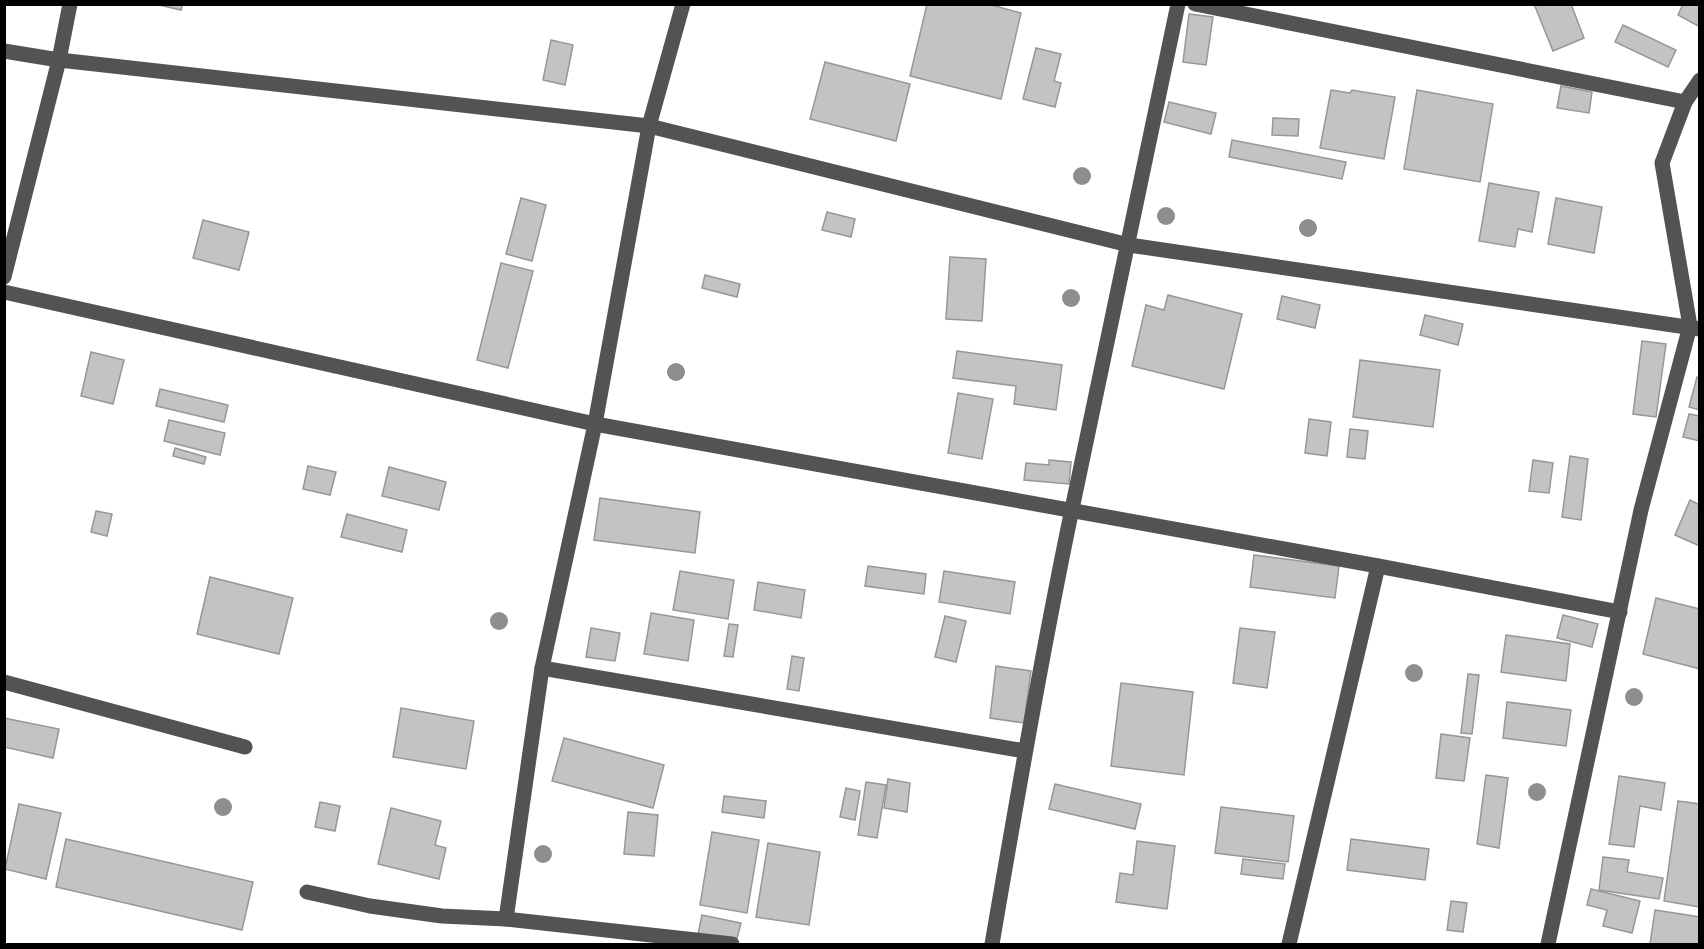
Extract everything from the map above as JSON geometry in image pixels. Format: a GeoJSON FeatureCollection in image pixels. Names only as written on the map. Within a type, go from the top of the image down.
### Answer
{"type":"FeatureCollection","features":[{"type":"Feature","properties":{"kind":"street"},"geometry":{"type":"LineString","coordinates":[[4,277],[59,60],[70,4]]}},
{"type":"Feature","properties":{"kind":"street"},"geometry":{"type":"LineString","coordinates":[[506,919],[542,668],[595,424],[649,126],[683,4]]}},
{"type":"Feature","properties":{"kind":"street"},"geometry":{"type":"LineString","coordinates":[[992,945],[1025,751],[1072,510],[1178,4]]}},
{"type":"Feature","properties":{"kind":"street"},"geometry":{"type":"LineString","coordinates":[[1195,4],[1685,102]]}},
{"type":"Feature","properties":{"kind":"street"},"geometry":{"type":"LineString","coordinates":[[4,51],[59,60],[649,126],[1129,245],[1695,328]]}},
{"type":"Feature","properties":{"kind":"street"},"geometry":{"type":"LineString","coordinates":[[1548,945],[1641,510],[1695,328],[1662,163],[1685,102],[1700,80]]}},
{"type":"Feature","properties":{"kind":"street"},"geometry":{"type":"LineString","coordinates":[[4,292],[595,424],[1620,612]]}},
{"type":"Feature","properties":{"kind":"street"},"geometry":{"type":"LineString","coordinates":[[1289,945],[1378,566]]}},
{"type":"Feature","properties":{"kind":"street"},"geometry":{"type":"LineString","coordinates":[[542,668],[1025,751]]}},
{"type":"Feature","properties":{"kind":"street"},"geometry":{"type":"LineString","coordinates":[[4,682],[245,747]]}},
{"type":"Feature","properties":{"kind":"street"},"geometry":{"type":"LineString","coordinates":[[307,892],[370,906],[442,916],[506,919],[732,945]]}},
{"type":"Feature","properties":{"kind":"building"},"geometry":{"type":"Polygon","coordinates":[[[155,4],[183,4],[181,10],[155,4]]]}},
{"type":"Feature","properties":{"kind":"building"},"geometry":{"type":"Polygon","coordinates":[[[927,4],[988,4],[1021,13],[1001,99],[910,76],[927,4]]]}},
{"type":"Feature","properties":{"kind":"building"},"geometry":{"type":"Polygon","coordinates":[[[1534,4],[1571,4],[1584,38],[1553,51],[1534,4]]]}},
{"type":"Feature","properties":{"kind":"building"},"geometry":{"type":"Polygon","coordinates":[[[1683,4],[1700,4],[1700,27],[1678,15],[1683,4]]]}},
{"type":"Feature","properties":{"kind":"building"},"geometry":{"type":"Polygon","coordinates":[[[1189,14],[1213,17],[1206,65],[1183,62],[1189,14]]]}},
{"type":"Feature","properties":{"kind":"building"},"geometry":{"type":"Polygon","coordinates":[[[1623,25],[1676,50],[1668,67],[1615,42],[1623,25]]]}},
{"type":"Feature","properties":{"kind":"building"},"geometry":{"type":"Polygon","coordinates":[[[551,40],[573,45],[565,85],[543,80],[551,40]]]}},
{"type":"Feature","properties":{"kind":"building"},"geometry":{"type":"Polygon","coordinates":[[[1036,48],[1061,54],[1054,81],[1061,83],[1055,107],[1023,99],[1036,48]]]}},
{"type":"Feature","properties":{"kind":"building"},"geometry":{"type":"Polygon","coordinates":[[[825,62],[910,84],[896,141],[810,119],[825,62]]]}},
{"type":"Feature","properties":{"kind":"building"},"geometry":{"type":"Polygon","coordinates":[[[1561,86],[1592,92],[1589,113],[1557,108],[1561,86]]]}},
{"type":"Feature","properties":{"kind":"building"},"geometry":{"type":"Polygon","coordinates":[[[1331,90],[1350,93],[1352,90],[1395,97],[1384,159],[1320,148],[1331,90]]]}},
{"type":"Feature","properties":{"kind":"building"},"geometry":{"type":"Polygon","coordinates":[[[1417,90],[1493,104],[1480,182],[1404,169],[1417,90]]]}},
{"type":"Feature","properties":{"kind":"building"},"geometry":{"type":"Polygon","coordinates":[[[1169,102],[1216,113],[1211,134],[1164,122],[1169,102]]]}},
{"type":"Feature","properties":{"kind":"building"},"geometry":{"type":"Polygon","coordinates":[[[1273,118],[1299,119],[1298,136],[1272,135],[1273,118]]]}},
{"type":"Feature","properties":{"kind":"building"},"geometry":{"type":"Polygon","coordinates":[[[1232,140],[1346,162],[1342,179],[1229,157],[1232,140]]]}},
{"type":"Feature","properties":{"kind":"building"},"geometry":{"type":"Polygon","coordinates":[[[1489,183],[1539,192],[1532,232],[1518,229],[1515,247],[1479,241],[1489,183]]]}},
{"type":"Feature","properties":{"kind":"building"},"geometry":{"type":"Polygon","coordinates":[[[521,198],[546,205],[532,261],[506,254],[521,198]]]}},
{"type":"Feature","properties":{"kind":"building"},"geometry":{"type":"Polygon","coordinates":[[[1556,198],[1602,207],[1594,253],[1548,244],[1556,198]]]}},
{"type":"Feature","properties":{"kind":"building"},"geometry":{"type":"Polygon","coordinates":[[[827,212],[855,219],[851,237],[822,230],[827,212]]]}},
{"type":"Feature","properties":{"kind":"building"},"geometry":{"type":"Polygon","coordinates":[[[203,220],[249,232],[239,270],[193,258],[203,220]]]}},
{"type":"Feature","properties":{"kind":"building"},"geometry":{"type":"Polygon","coordinates":[[[950,257],[986,259],[982,321],[946,319],[950,257]]]}},
{"type":"Feature","properties":{"kind":"building"},"geometry":{"type":"Polygon","coordinates":[[[501,263],[533,271],[508,368],[477,360],[501,263]]]}},
{"type":"Feature","properties":{"kind":"building"},"geometry":{"type":"Polygon","coordinates":[[[705,275],[740,284],[737,297],[702,288],[705,275]]]}},
{"type":"Feature","properties":{"kind":"building"},"geometry":{"type":"Polygon","coordinates":[[[1168,295],[1242,314],[1224,389],[1132,366],[1146,305],[1164,310],[1168,295]]]}},
{"type":"Feature","properties":{"kind":"building"},"geometry":{"type":"Polygon","coordinates":[[[1282,296],[1320,305],[1315,328],[1277,319],[1282,296]]]}},
{"type":"Feature","properties":{"kind":"building"},"geometry":{"type":"Polygon","coordinates":[[[1425,315],[1463,324],[1458,345],[1420,335],[1425,315]]]}},
{"type":"Feature","properties":{"kind":"building"},"geometry":{"type":"Polygon","coordinates":[[[1642,341],[1666,344],[1656,417],[1633,414],[1642,341]]]}},
{"type":"Feature","properties":{"kind":"building"},"geometry":{"type":"Polygon","coordinates":[[[957,351],[1062,365],[1056,410],[1014,404],[1016,386],[953,378],[957,351]]]}},
{"type":"Feature","properties":{"kind":"building"},"geometry":{"type":"Polygon","coordinates":[[[91,352],[124,360],[113,404],[81,396],[91,352]]]}},
{"type":"Feature","properties":{"kind":"building"},"geometry":{"type":"Polygon","coordinates":[[[1360,360],[1440,370],[1433,427],[1353,417],[1360,360]]]}},
{"type":"Feature","properties":{"kind":"building"},"geometry":{"type":"Polygon","coordinates":[[[1697,377],[1700,378],[1700,410],[1689,407],[1697,377]]]}},
{"type":"Feature","properties":{"kind":"building"},"geometry":{"type":"Polygon","coordinates":[[[160,389],[228,405],[224,422],[156,406],[160,389]]]}},
{"type":"Feature","properties":{"kind":"building"},"geometry":{"type":"Polygon","coordinates":[[[958,393],[993,399],[982,459],[948,453],[958,393]]]}},
{"type":"Feature","properties":{"kind":"building"},"geometry":{"type":"Polygon","coordinates":[[[1689,414],[1700,416],[1700,441],[1683,437],[1689,414]]]}},
{"type":"Feature","properties":{"kind":"building"},"geometry":{"type":"Polygon","coordinates":[[[1309,419],[1331,422],[1327,456],[1305,453],[1309,419]]]}},
{"type":"Feature","properties":{"kind":"building"},"geometry":{"type":"Polygon","coordinates":[[[169,420],[225,433],[220,455],[164,441],[169,420]]]}},
{"type":"Feature","properties":{"kind":"building"},"geometry":{"type":"Polygon","coordinates":[[[1350,429],[1368,431],[1365,459],[1347,457],[1350,429]]]}},
{"type":"Feature","properties":{"kind":"building"},"geometry":{"type":"Polygon","coordinates":[[[175,448],[206,457],[204,464],[173,456],[175,448]]]}},
{"type":"Feature","properties":{"kind":"building"},"geometry":{"type":"Polygon","coordinates":[[[1570,456],[1588,459],[1581,520],[1562,517],[1570,456]]]}},
{"type":"Feature","properties":{"kind":"building"},"geometry":{"type":"Polygon","coordinates":[[[1049,460],[1071,462],[1069,484],[1024,480],[1026,463],[1049,465],[1049,460]]]}},
{"type":"Feature","properties":{"kind":"building"},"geometry":{"type":"Polygon","coordinates":[[[1533,460],[1553,463],[1549,493],[1529,491],[1533,460]]]}},
{"type":"Feature","properties":{"kind":"building"},"geometry":{"type":"Polygon","coordinates":[[[308,466],[336,472],[330,495],[303,489],[308,466]]]}},
{"type":"Feature","properties":{"kind":"building"},"geometry":{"type":"Polygon","coordinates":[[[389,467],[446,482],[439,510],[382,496],[389,467]]]}},
{"type":"Feature","properties":{"kind":"building"},"geometry":{"type":"Polygon","coordinates":[[[600,498],[700,512],[695,553],[594,540],[600,498]]]}},
{"type":"Feature","properties":{"kind":"building"},"geometry":{"type":"Polygon","coordinates":[[[1690,500],[1700,505],[1700,546],[1675,535],[1690,500]]]}},
{"type":"Feature","properties":{"kind":"building"},"geometry":{"type":"Polygon","coordinates":[[[96,511],[112,514],[107,536],[91,532],[96,511]]]}},
{"type":"Feature","properties":{"kind":"building"},"geometry":{"type":"Polygon","coordinates":[[[347,514],[407,530],[402,552],[341,537],[347,514]]]}},
{"type":"Feature","properties":{"kind":"building"},"geometry":{"type":"Polygon","coordinates":[[[1254,555],[1339,566],[1335,598],[1250,587],[1254,555]]]}},
{"type":"Feature","properties":{"kind":"building"},"geometry":{"type":"Polygon","coordinates":[[[868,566],[926,574],[924,594],[865,586],[868,566]]]}},
{"type":"Feature","properties":{"kind":"building"},"geometry":{"type":"Polygon","coordinates":[[[680,571],[734,580],[728,619],[673,610],[680,571]]]}},
{"type":"Feature","properties":{"kind":"building"},"geometry":{"type":"Polygon","coordinates":[[[944,571],[1015,582],[1010,614],[939,602],[944,571]]]}},
{"type":"Feature","properties":{"kind":"building"},"geometry":{"type":"Polygon","coordinates":[[[210,577],[293,598],[279,654],[197,634],[210,577]]]}},
{"type":"Feature","properties":{"kind":"building"},"geometry":{"type":"Polygon","coordinates":[[[758,582],[805,590],[801,618],[754,610],[758,582]]]}},
{"type":"Feature","properties":{"kind":"building"},"geometry":{"type":"Polygon","coordinates":[[[1656,598],[1700,609],[1700,669],[1643,654],[1656,598]]]}},
{"type":"Feature","properties":{"kind":"building"},"geometry":{"type":"Polygon","coordinates":[[[651,613],[694,620],[688,661],[644,654],[651,613]]]}},
{"type":"Feature","properties":{"kind":"building"},"geometry":{"type":"Polygon","coordinates":[[[1563,615],[1598,624],[1592,647],[1557,638],[1563,615]]]}},
{"type":"Feature","properties":{"kind":"building"},"geometry":{"type":"Polygon","coordinates":[[[945,616],[966,621],[956,662],[935,657],[945,616]]]}},
{"type":"Feature","properties":{"kind":"building"},"geometry":{"type":"Polygon","coordinates":[[[729,624],[738,625],[733,657],[724,656],[729,624]]]}},
{"type":"Feature","properties":{"kind":"building"},"geometry":{"type":"Polygon","coordinates":[[[591,628],[620,633],[615,661],[586,657],[591,628]]]}},
{"type":"Feature","properties":{"kind":"building"},"geometry":{"type":"Polygon","coordinates":[[[1240,628],[1275,632],[1267,688],[1233,683],[1240,628]]]}},
{"type":"Feature","properties":{"kind":"building"},"geometry":{"type":"Polygon","coordinates":[[[1506,635],[1570,644],[1566,681],[1501,672],[1506,635]]]}},
{"type":"Feature","properties":{"kind":"building"},"geometry":{"type":"Polygon","coordinates":[[[792,656],[804,658],[799,691],[787,689],[792,656]]]}},
{"type":"Feature","properties":{"kind":"building"},"geometry":{"type":"Polygon","coordinates":[[[996,666],[1031,671],[1024,723],[990,718],[996,666]]]}},
{"type":"Feature","properties":{"kind":"building"},"geometry":{"type":"Polygon","coordinates":[[[1468,674],[1479,675],[1472,734],[1461,733],[1468,674]]]}},
{"type":"Feature","properties":{"kind":"building"},"geometry":{"type":"Polygon","coordinates":[[[1121,683],[1193,692],[1184,775],[1111,766],[1121,683]]]}},
{"type":"Feature","properties":{"kind":"building"},"geometry":{"type":"Polygon","coordinates":[[[1507,702],[1571,710],[1566,746],[1503,738],[1507,702]]]}},
{"type":"Feature","properties":{"kind":"building"},"geometry":{"type":"Polygon","coordinates":[[[401,708],[474,721],[466,769],[393,757],[401,708]]]}},
{"type":"Feature","properties":{"kind":"building"},"geometry":{"type":"Polygon","coordinates":[[[4,718],[59,729],[53,758],[4,747],[4,718]]]}},
{"type":"Feature","properties":{"kind":"building"},"geometry":{"type":"Polygon","coordinates":[[[1441,734],[1470,738],[1464,781],[1436,778],[1441,734]]]}},
{"type":"Feature","properties":{"kind":"building"},"geometry":{"type":"Polygon","coordinates":[[[564,738],[664,765],[653,808],[552,781],[564,738]]]}},
{"type":"Feature","properties":{"kind":"building"},"geometry":{"type":"Polygon","coordinates":[[[1486,775],[1508,778],[1499,848],[1477,844],[1486,775]]]}},
{"type":"Feature","properties":{"kind":"building"},"geometry":{"type":"Polygon","coordinates":[[[1619,776],[1665,783],[1661,810],[1640,806],[1634,847],[1609,844],[1619,776]]]}},
{"type":"Feature","properties":{"kind":"building"},"geometry":{"type":"Polygon","coordinates":[[[888,779],[910,783],[907,812],[884,808],[888,779]]]}},
{"type":"Feature","properties":{"kind":"building"},"geometry":{"type":"Polygon","coordinates":[[[866,782],[886,785],[877,838],[858,835],[866,782]]]}},
{"type":"Feature","properties":{"kind":"building"},"geometry":{"type":"Polygon","coordinates":[[[1055,784],[1141,804],[1135,829],[1049,809],[1055,784]]]}},
{"type":"Feature","properties":{"kind":"building"},"geometry":{"type":"Polygon","coordinates":[[[846,788],[860,791],[855,820],[840,817],[846,788]]]}},
{"type":"Feature","properties":{"kind":"building"},"geometry":{"type":"Polygon","coordinates":[[[724,796],[766,801],[764,818],[722,812],[724,796]]]}},
{"type":"Feature","properties":{"kind":"building"},"geometry":{"type":"Polygon","coordinates":[[[1678,801],[1700,804],[1700,907],[1664,901],[1678,801]]]}},
{"type":"Feature","properties":{"kind":"building"},"geometry":{"type":"Polygon","coordinates":[[[320,802],[340,806],[335,831],[315,827],[320,802]]]}},
{"type":"Feature","properties":{"kind":"building"},"geometry":{"type":"Polygon","coordinates":[[[19,804],[61,813],[46,879],[5,869],[19,804]]]}},
{"type":"Feature","properties":{"kind":"building"},"geometry":{"type":"Polygon","coordinates":[[[1221,807],[1294,816],[1288,862],[1215,853],[1221,807]]]}},
{"type":"Feature","properties":{"kind":"building"},"geometry":{"type":"Polygon","coordinates":[[[391,808],[441,821],[435,845],[446,848],[439,879],[378,864],[391,808]]]}},
{"type":"Feature","properties":{"kind":"building"},"geometry":{"type":"Polygon","coordinates":[[[628,812],[658,815],[654,856],[624,854],[628,812]]]}},
{"type":"Feature","properties":{"kind":"building"},"geometry":{"type":"Polygon","coordinates":[[[712,832],[759,840],[747,913],[700,905],[712,832]]]}},
{"type":"Feature","properties":{"kind":"building"},"geometry":{"type":"Polygon","coordinates":[[[66,839],[253,882],[242,930],[56,887],[66,839]]]}},
{"type":"Feature","properties":{"kind":"building"},"geometry":{"type":"Polygon","coordinates":[[[1351,839],[1429,849],[1425,880],[1347,870],[1351,839]]]}},
{"type":"Feature","properties":{"kind":"building"},"geometry":{"type":"Polygon","coordinates":[[[1137,841],[1175,846],[1167,909],[1116,902],[1120,873],[1133,875],[1137,841]]]}},
{"type":"Feature","properties":{"kind":"building"},"geometry":{"type":"Polygon","coordinates":[[[768,843],[820,852],[809,925],[756,917],[768,843]]]}},
{"type":"Feature","properties":{"kind":"building"},"geometry":{"type":"Polygon","coordinates":[[[1603,857],[1629,860],[1627,872],[1663,878],[1659,899],[1599,890],[1603,857]]]}},
{"type":"Feature","properties":{"kind":"building"},"geometry":{"type":"Polygon","coordinates":[[[1243,859],[1285,864],[1283,879],[1241,874],[1243,859]]]}},
{"type":"Feature","properties":{"kind":"building"},"geometry":{"type":"Polygon","coordinates":[[[1591,889],[1640,901],[1632,933],[1603,926],[1607,910],[1587,905],[1591,889]]]}},
{"type":"Feature","properties":{"kind":"building"},"geometry":{"type":"Polygon","coordinates":[[[1451,901],[1467,903],[1463,932],[1447,930],[1451,901]]]}},
{"type":"Feature","properties":{"kind":"building"},"geometry":{"type":"Polygon","coordinates":[[[1655,910],[1700,917],[1700,944],[1650,944],[1655,910]]]}},
{"type":"Feature","properties":{"kind":"building"},"geometry":{"type":"Polygon","coordinates":[[[702,915],[741,923],[736,942],[698,934],[702,915]]]}}]}
